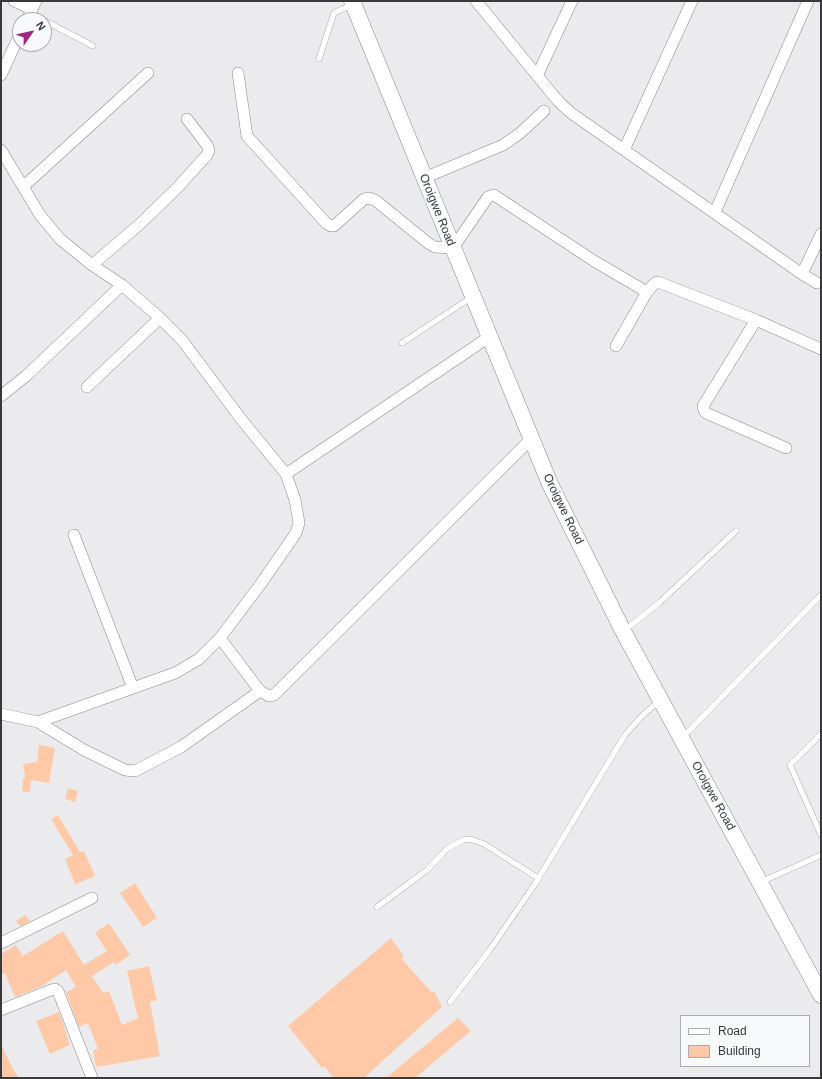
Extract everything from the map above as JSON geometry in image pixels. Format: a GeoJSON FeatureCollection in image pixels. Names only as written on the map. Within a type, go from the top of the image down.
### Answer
{"type":"FeatureCollection","features":[{"type":"Feature","properties":{"kind":"street"},"geometry":{"type":"LineString","coordinates":[[14,1],[31,11]]}},
{"type":"Feature","properties":{"kind":"street"},"geometry":{"type":"LineString","coordinates":[[476,1],[558,101],[571,114],[715,212],[802,274],[817,282]]}},
{"type":"Feature","properties":{"kind":"street"},"geometry":{"type":"LineString","coordinates":[[537,76],[572,1]]}},
{"type":"Feature","properties":{"kind":"street"},"geometry":{"type":"LineString","coordinates":[[624,150],[692,1]]}},
{"type":"Feature","properties":{"kind":"street"},"geometry":{"type":"LineString","coordinates":[[715,212],[808,1]]}},
{"type":"Feature","properties":{"kind":"street","name":"Oroigwe Road"},"geometry":{"type":"LineString","coordinates":[[352,2],[550,484],[624,632],[660,700],[821,994]]}},
{"type":"Feature","properties":{"kind":"street"},"geometry":{"type":"LineString","coordinates":[[1,75],[12,51]]}},
{"type":"Feature","properties":{"kind":"street"},"geometry":{"type":"LineString","coordinates":[[24,186],[148,73]]}},
{"type":"Feature","properties":{"kind":"street"},"geometry":{"type":"LineString","coordinates":[[238,73],[247,136],[326,223],[331,226],[334,226],[364,199],[369,198],[374,200],[428,243],[435,247],[453,248],[488,197],[494,195],[594,261],[647,292]]}},
{"type":"Feature","properties":{"kind":"street"},"geometry":{"type":"LineString","coordinates":[[424,178],[503,145],[519,134],[544,111]]}},
{"type":"Feature","properties":{"kind":"street"},"geometry":{"type":"LineString","coordinates":[[92,264],[140,224],[178,187],[207,154],[209,150],[207,145],[187,119]]}},
{"type":"Feature","properties":{"kind":"street"},"geometry":{"type":"LineString","coordinates":[[2,156],[24,186],[50,228],[60,239],[122,285],[160,318],[182,340],[241,418],[286,474],[295,500],[300,526],[260,585],[210,650],[188,666],[133,688],[38,722]]}},
{"type":"Feature","properties":{"kind":"street"},"geometry":{"type":"LineString","coordinates":[[802,274],[821,234]]}},
{"type":"Feature","properties":{"kind":"street"},"geometry":{"type":"LineString","coordinates":[[616,346],[647,292],[655,283],[658,282],[756,320],[821,348]]}},
{"type":"Feature","properties":{"kind":"street"},"geometry":{"type":"LineString","coordinates":[[1,396],[26,376],[122,285]]}},
{"type":"Feature","properties":{"kind":"street"},"geometry":{"type":"LineString","coordinates":[[87,387],[160,318]]}},
{"type":"Feature","properties":{"kind":"street"},"geometry":{"type":"LineString","coordinates":[[756,320],[703,406],[706,413],[786,448]]}},
{"type":"Feature","properties":{"kind":"street"},"geometry":{"type":"LineString","coordinates":[[286,474],[489,337]]}},
{"type":"Feature","properties":{"kind":"street"},"geometry":{"type":"LineString","coordinates":[[220,638],[260,691],[269,696],[274,695],[531,439]]}},
{"type":"Feature","properties":{"kind":"street"},"geometry":{"type":"LineString","coordinates":[[74,535],[133,688]]}},
{"type":"Feature","properties":{"kind":"street"},"geometry":{"type":"LineString","coordinates":[[1,714],[38,722],[84,750],[125,770],[135,771],[181,747],[260,691]]}},
{"type":"Feature","properties":{"kind":"street"},"geometry":{"type":"LineString","coordinates":[[1,943],[92,898]]}},
{"type":"Feature","properties":{"kind":"street"},"geometry":{"type":"LineString","coordinates":[[1,1010],[51,990],[55,989],[58,991],[92,1078]]}},
{"type":"Feature","properties":{"kind":"lane"},"geometry":{"type":"LineString","coordinates":[[319,58],[334,12],[352,2]]}},
{"type":"Feature","properties":{"kind":"lane"},"geometry":{"type":"LineString","coordinates":[[31,11],[93,46]]}},
{"type":"Feature","properties":{"kind":"lane"},"geometry":{"type":"LineString","coordinates":[[402,343],[473,296]]}},
{"type":"Feature","properties":{"kind":"lane"},"geometry":{"type":"LineString","coordinates":[[624,632],[660,602],[736,531]]}},
{"type":"Feature","properties":{"kind":"lane"},"geometry":{"type":"LineString","coordinates":[[681,739],[821,595]]}},
{"type":"Feature","properties":{"kind":"lane"},"geometry":{"type":"LineString","coordinates":[[450,1002],[489,951],[538,878],[625,735],[641,717],[660,700]]}},
{"type":"Feature","properties":{"kind":"lane"},"geometry":{"type":"LineString","coordinates":[[821,734],[790,765],[821,835]]}},
{"type":"Feature","properties":{"kind":"lane"},"geometry":{"type":"LineString","coordinates":[[377,907],[433,865],[447,849],[462,840],[470,839],[484,844],[538,878]]}},
{"type":"Feature","properties":{"kind":"lane"},"geometry":{"type":"LineString","coordinates":[[760,883],[821,856]]}},
{"type":"Feature","properties":{"kind":"building"},"geometry":{"type":"Polygon","coordinates":[[[39,745],[55,748],[49,783],[31,780],[30,792],[22,791],[23,778],[25,778],[23,764],[37,762],[39,745]]]}},
{"type":"Feature","properties":{"kind":"building"},"geometry":{"type":"Polygon","coordinates":[[[68,788],[78,791],[75,802],[65,799],[68,788]]]}},
{"type":"Feature","properties":{"kind":"building"},"geometry":{"type":"Polygon","coordinates":[[[58,815],[80,852],[84,851],[95,876],[75,884],[65,859],[73,855],[51,819],[58,815]]]}},
{"type":"Feature","properties":{"kind":"building"},"geometry":{"type":"Polygon","coordinates":[[[135,883],[157,918],[143,927],[120,893],[135,883]]]}},
{"type":"Feature","properties":{"kind":"building"},"geometry":{"type":"Polygon","coordinates":[[[25,915],[30,921],[20,926],[16,921],[25,915]]]}},
{"type":"Feature","properties":{"kind":"building"},"geometry":{"type":"Polygon","coordinates":[[[109,923],[130,955],[116,965],[114,962],[92,976],[103,993],[109,991],[122,1025],[138,1018],[127,971],[149,966],[157,1000],[150,1002],[160,1056],[96,1067],[93,1050],[98,1049],[88,1023],[79,1027],[66,992],[76,987],[66,970],[42,986],[15,997],[5,973],[1,975],[1,954],[16,945],[23,956],[63,931],[84,965],[107,951],[95,933],[109,923]]]}},
{"type":"Feature","properties":{"kind":"building"},"geometry":{"type":"Polygon","coordinates":[[[391,938],[404,956],[401,958],[432,993],[434,991],[442,1007],[364,1078],[334,1078],[324,1066],[322,1068],[288,1026],[391,938]]]}},
{"type":"Feature","properties":{"kind":"building"},"geometry":{"type":"Polygon","coordinates":[[[59,1012],[70,1045],[50,1054],[36,1021],[59,1012]]]}},
{"type":"Feature","properties":{"kind":"building"},"geometry":{"type":"Polygon","coordinates":[[[458,1018],[471,1031],[415,1078],[386,1078],[458,1018]]]}},
{"type":"Feature","properties":{"kind":"building"},"geometry":{"type":"Polygon","coordinates":[[[1,1044],[13,1069],[19,1078],[1,1078],[1,1044]]]}}]}
